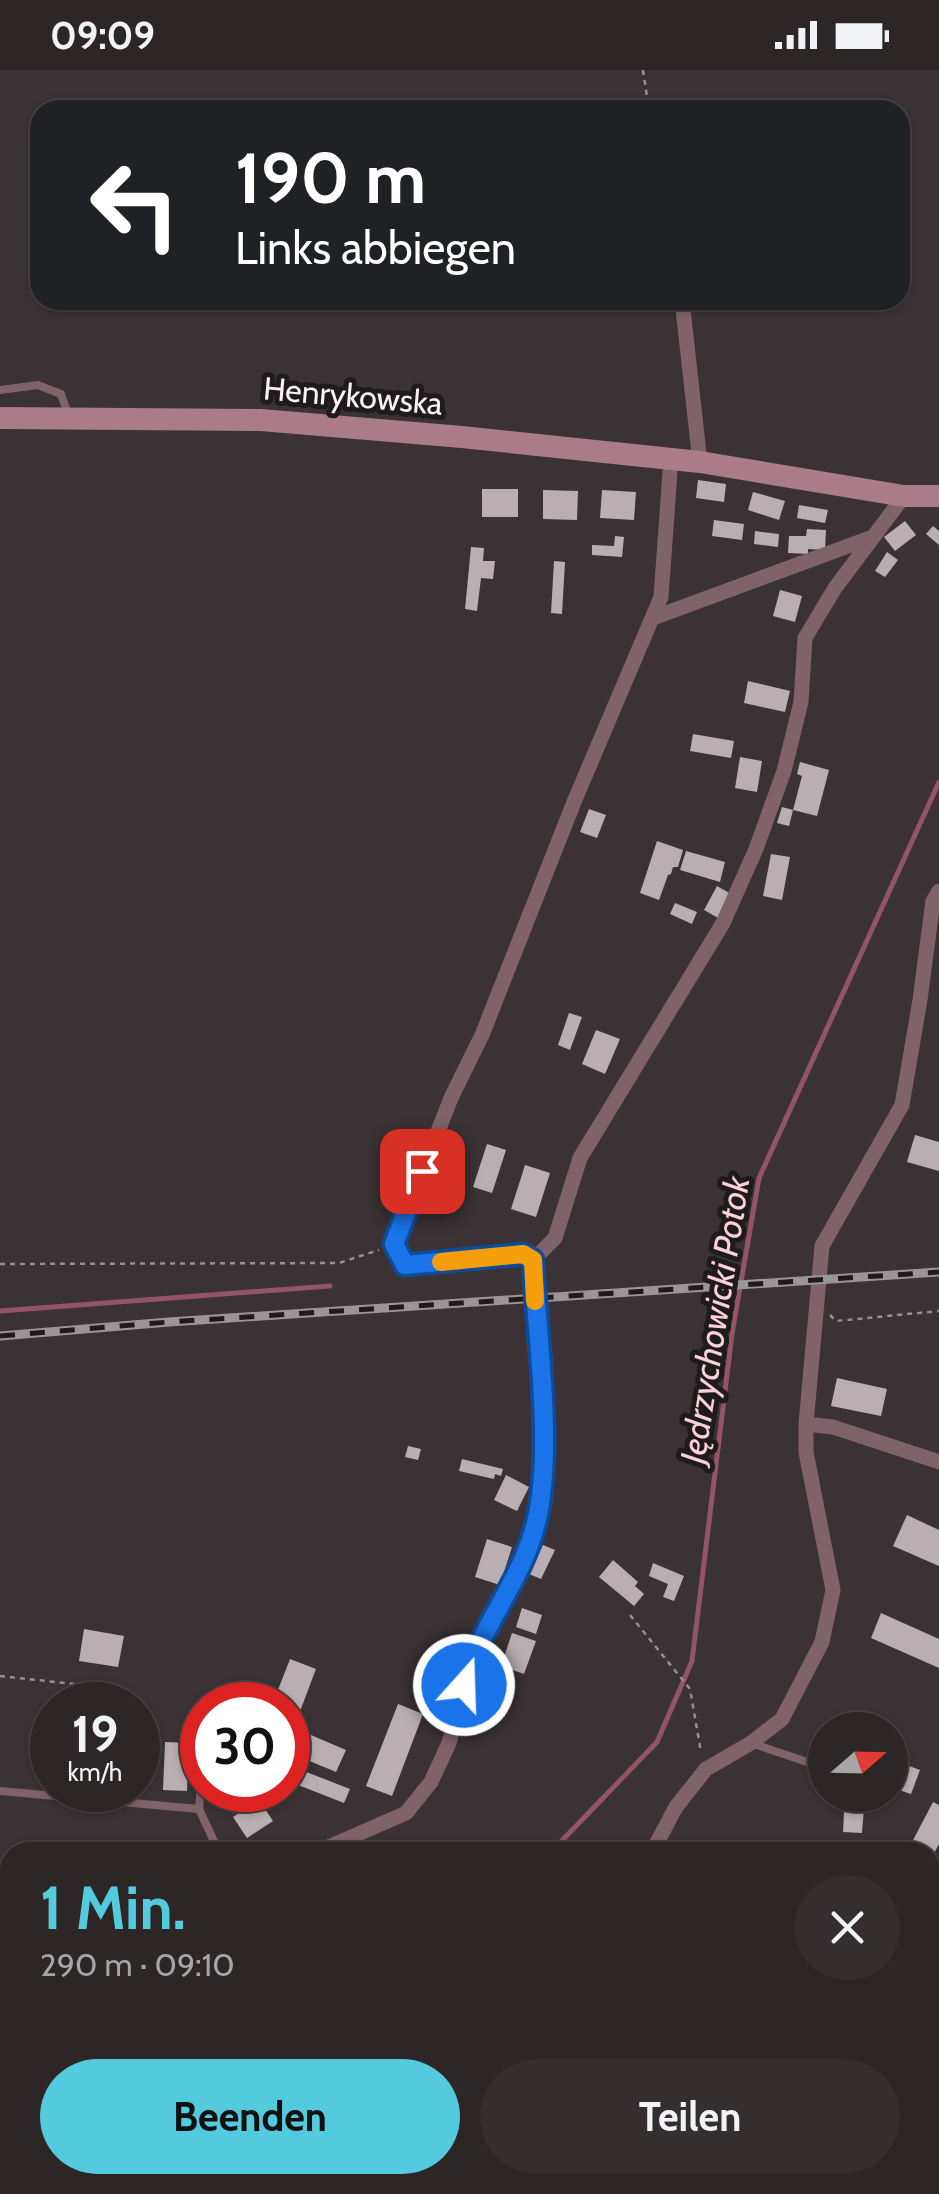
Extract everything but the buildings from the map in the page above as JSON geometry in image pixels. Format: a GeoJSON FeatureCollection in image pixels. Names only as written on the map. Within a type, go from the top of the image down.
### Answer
{"type":"FeatureCollection","features":[{"type":"Feature","properties":{"kind":"main road","name":"Henrykowska"},"geometry":{"type":"LineString","coordinates":[[0,418],[261,420],[671,458],[904,496],[939,496]]}},
{"type":"Feature","properties":{"kind":"street"},"geometry":{"type":"LineString","coordinates":[[683,310],[700,462]]}},
{"type":"Feature","properties":{"kind":"street"},"geometry":{"type":"LineString","coordinates":[[533,1260],[523,1254],[405,1265],[394,1244],[451,1098],[482,1035],[574,802],[661,598],[671,458]]}},
{"type":"Feature","properties":{"kind":"street"},"geometry":{"type":"LineString","coordinates":[[342,1842],[406,1813],[432,1782],[449,1743],[472,1656],[516,1573],[536,1523],[544,1448],[533,1260],[555,1238],[580,1158],[723,923],[756,849],[784,771],[801,702],[805,638],[836,588],[904,496]]}},
{"type":"Feature","properties":{"kind":"street"},"geometry":{"type":"LineString","coordinates":[[653,618],[872,537]]}},
{"type":"Feature","properties":{"kind":"street"},"geometry":{"type":"LineString","coordinates":[[657,1842],[676,1807],[706,1769],[751,1743],[782,1719],[822,1642],[833,1590],[806,1452],[806,1424],[822,1246],[902,1105],[933,901],[939,891]]}},
{"type":"Feature","properties":{"kind":"street"},"geometry":{"type":"LineString","coordinates":[[806,1424],[833,1427],[939,1462]]}},
{"type":"Feature","properties":{"kind":"lane"},"geometry":{"type":"LineString","coordinates":[[0,390],[38,386],[61,394],[70,418]]}},
{"type":"Feature","properties":{"kind":"lane"},"geometry":{"type":"LineString","coordinates":[[751,1743],[808,1762]]}},
{"type":"Feature","properties":{"kind":"lane"},"geometry":{"type":"LineString","coordinates":[[0,1791],[180,1807]]}},
{"type":"Feature","properties":{"kind":"lane"},"geometry":{"type":"LineString","coordinates":[[201,1812],[215,1842]]}},
{"type":"Feature","properties":{"kind":"path"},"geometry":{"type":"LineString","coordinates":[[642,70],[647,100]]}},
{"type":"Feature","properties":{"kind":"path"},"geometry":{"type":"LineString","coordinates":[[0,1264],[339,1262],[394,1244]]}},
{"type":"Feature","properties":{"kind":"path"},"geometry":{"type":"LineString","coordinates":[[816,1300],[836,1321],[939,1312]]}},
{"type":"Feature","properties":{"kind":"path"},"geometry":{"type":"LineString","coordinates":[[630,1615],[690,1690],[706,1769]]}},
{"type":"Feature","properties":{"kind":"path"},"geometry":{"type":"LineString","coordinates":[[0,1676],[55,1682]]}},
{"type":"Feature","properties":{"kind":"waterway","name":"Jędrzychowicki Potok"},"geometry":{"type":"LineString","coordinates":[[561,1842],[657,1742],[692,1661],[732,1334],[759,1178],[939,782]]}},
{"type":"Feature","properties":{"kind":"waterway"},"geometry":{"type":"LineString","coordinates":[[0,1311],[330,1286]]}},
{"type":"Feature","properties":{"kind":"railway"},"geometry":{"type":"LineString","coordinates":[[0,1336],[939,1272]]}},
{"type":"Feature","properties":{"kind":"slow traffic"},"geometry":{"type":"LineString","coordinates":[[441,1262],[523,1254],[533,1260],[535,1301]]}},
{"type":"Feature","properties":{"kind":"route"},"geometry":{"type":"LineString","coordinates":[[422,1171],[394,1244],[405,1265],[523,1254],[533,1260],[544,1448],[536,1523],[516,1573],[472,1656],[464,1685]]}}]}
